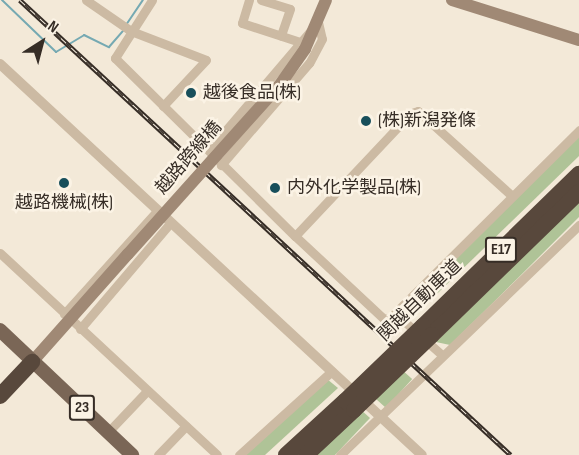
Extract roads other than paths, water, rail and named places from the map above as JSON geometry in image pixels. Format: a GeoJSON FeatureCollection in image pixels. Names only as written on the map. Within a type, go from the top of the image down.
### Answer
{"type":"FeatureCollection","features":[{"type":"Feature","properties":{"kind":"highway","name":"関越自動車道"},"geometry":{"type":"LineString","coordinates":[[428,331],[579,174]]}},
{"type":"Feature","properties":{"kind":"highway","name":"関越自動車道"},"geometry":{"type":"LineString","coordinates":[[310,452],[350,405],[579,192]]}},
{"type":"Feature","properties":{"kind":"highway"},"geometry":{"type":"LineString","coordinates":[[0,396],[32,362]]}},
{"type":"Feature","properties":{"kind":"highway","name":"関越自動車道"},"geometry":{"type":"LineString","coordinates":[[286,455],[323,421],[350,405]]}},
{"type":"Feature","properties":{"kind":"highway"},"geometry":{"type":"LineString","coordinates":[[279,455],[323,421]]}},
{"type":"Feature","properties":{"kind":"main road","name":"越路跨線橋"},"geometry":{"type":"LineString","coordinates":[[32,362],[72,321],[128,254],[279,86],[318,22],[326,0]]}},
{"type":"Feature","properties":{"kind":"main road"},"geometry":{"type":"LineString","coordinates":[[452,0],[486,5],[579,40]]}},
{"type":"Feature","properties":{"kind":"main road","name":"23"},"geometry":{"type":"LineString","coordinates":[[0,330],[132,455]]}},
{"type":"Feature","properties":{"kind":"street"},"geometry":{"type":"LineString","coordinates":[[86,0],[131,31],[206,60],[163,106]]}},
{"type":"Feature","properties":{"kind":"street"},"geometry":{"type":"LineString","coordinates":[[152,0],[115,58],[209,150],[221,165],[384,319],[396,314],[579,130]]}},
{"type":"Feature","properties":{"kind":"street"},"geometry":{"type":"LineString","coordinates":[[249,0],[242,23],[300,42]]}},
{"type":"Feature","properties":{"kind":"street"},"geometry":{"type":"LineString","coordinates":[[261,0],[290,9],[281,35]]}},
{"type":"Feature","properties":{"kind":"street"},"geometry":{"type":"LineString","coordinates":[[209,150],[318,22]]}},
{"type":"Feature","properties":{"kind":"street"},"geometry":{"type":"LineString","coordinates":[[221,165],[309,63],[322,39],[318,22]]}},
{"type":"Feature","properties":{"kind":"street"},"geometry":{"type":"LineString","coordinates":[[0,64],[422,455]]}},
{"type":"Feature","properties":{"kind":"street"},"geometry":{"type":"LineString","coordinates":[[295,236],[411,113],[418,111],[512,196]]}},
{"type":"Feature","properties":{"kind":"street"},"geometry":{"type":"LineString","coordinates":[[72,321],[158,210]]}},
{"type":"Feature","properties":{"kind":"street"},"geometry":{"type":"LineString","coordinates":[[72,321],[171,222]]}},
{"type":"Feature","properties":{"kind":"street"},"geometry":{"type":"LineString","coordinates":[[340,455],[579,225]]}},
{"type":"Feature","properties":{"kind":"street"},"geometry":{"type":"LineString","coordinates":[[0,253],[216,455]]}},
{"type":"Feature","properties":{"kind":"street"},"geometry":{"type":"LineString","coordinates":[[396,314],[442,356]]}},
{"type":"Feature","properties":{"kind":"street"},"geometry":{"type":"LineString","coordinates":[[239,455],[332,371]]}},
{"type":"Feature","properties":{"kind":"street"},"geometry":{"type":"LineString","coordinates":[[108,432],[147,391]]}},
{"type":"Feature","properties":{"kind":"street"},"geometry":{"type":"LineString","coordinates":[[158,455],[186,426]]}},
{"type":"Feature","properties":{"kind":"waterway"},"geometry":{"type":"LineString","coordinates":[[2,0],[56,52],[84,35],[109,47],[124,30]]}},
{"type":"Feature","properties":{"kind":"waterway"},"geometry":{"type":"LineString","coordinates":[[126,25],[143,0]]}},
{"type":"Feature","properties":{"kind":"railway"},"geometry":{"type":"LineString","coordinates":[[20,0],[511,455]]}},
{"type":"Feature","properties":{"kind":"place","name":"越後食品(株)"},"geometry":{"type":"Point","coordinates":[191,93]}},
{"type":"Feature","properties":{"kind":"place","name":"(株)新潟発條"},"geometry":{"type":"Point","coordinates":[366,121]}},
{"type":"Feature","properties":{"kind":"place","name":"越路機械(株)"},"geometry":{"type":"Point","coordinates":[64,183]}},
{"type":"Feature","properties":{"kind":"place","name":"内外化学製品(株)"},"geometry":{"type":"Point","coordinates":[275,188]}}]}
